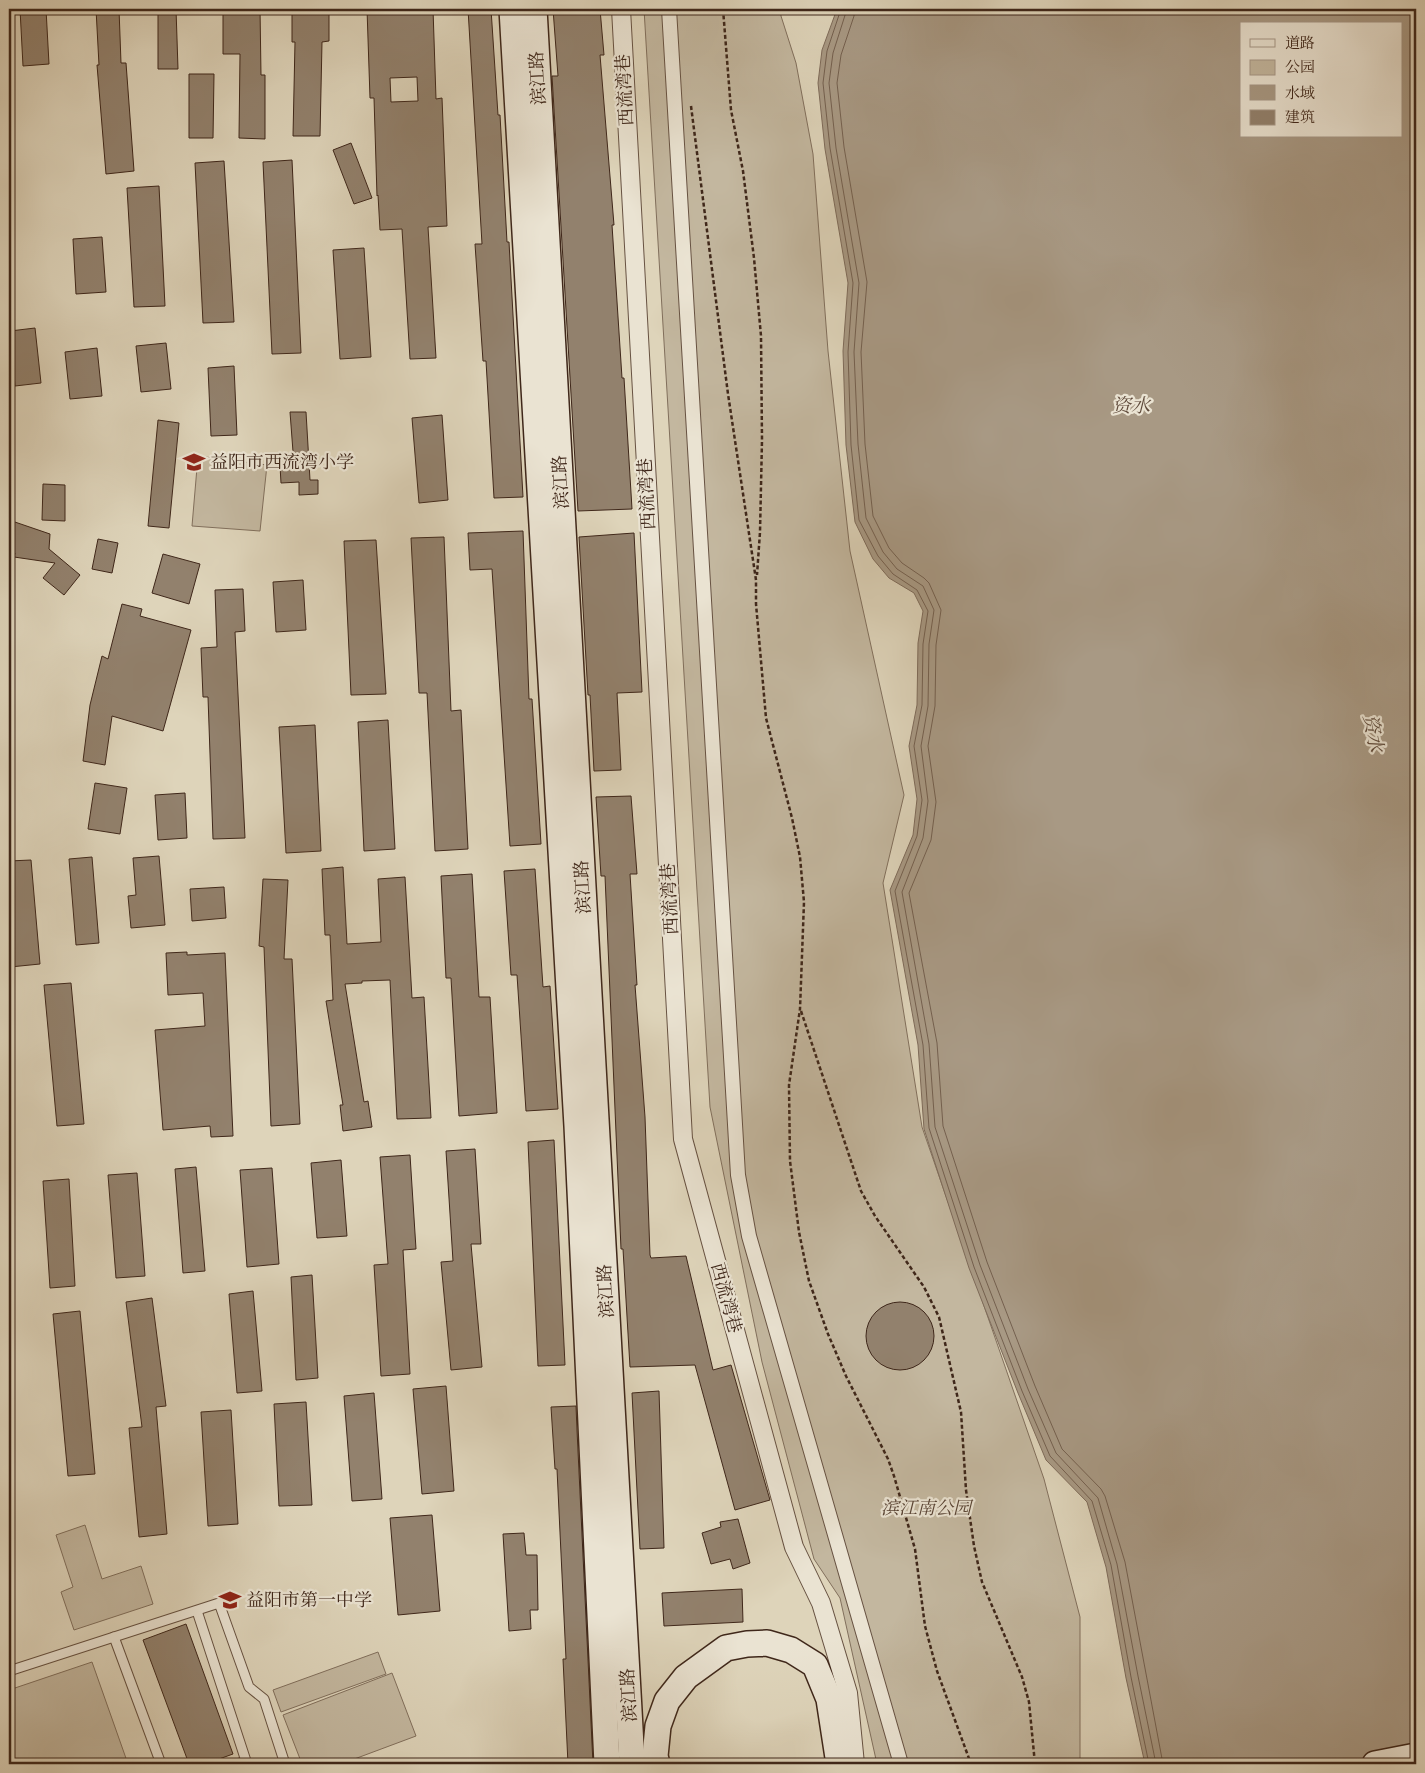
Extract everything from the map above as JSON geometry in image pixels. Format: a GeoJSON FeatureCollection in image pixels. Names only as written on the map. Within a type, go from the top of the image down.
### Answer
{"type":"FeatureCollection","features":[{"type":"Feature","properties":{"kind":"main road","name":"滨江路"},"geometry":{"type":"LineString","coordinates":[[512,9],[578,1126],[607,1764]]}},
{"type":"Feature","properties":{"kind":"main road","name":"滨江路"},"geometry":{"type":"LineString","coordinates":[[534,9],[632,1764]]}},
{"type":"Feature","properties":{"kind":"main road"},"geometry":{"type":"LineString","coordinates":[[657,1764],[655,1756],[658,1726],[667,1701],[686,1677],[726,1648],[768,1643],[791,1650],[815,1665],[829,1699],[839,1764]]}},
{"type":"Feature","properties":{"kind":"main road"},"geometry":{"type":"LineString","coordinates":[[1375,1764],[1416,1756]]}},
{"type":"Feature","properties":{"kind":"street","name":"西流湾巷"},"geometry":{"type":"LineString","coordinates":[[621,9],[684,1139],[794,1547],[821,1603],[848,1692],[855,1764]]}},
{"type":"Feature","properties":{"kind":"street"},"geometry":{"type":"LineString","coordinates":[[669,9],[738,1175],[749,1236],[901,1764]]}},
{"type":"Feature","properties":{"kind":"lane"},"geometry":{"type":"LineString","coordinates":[[9,1671],[219,1603],[248,1687],[264,1699],[284,1764]]}},
{"type":"Feature","properties":{"kind":"lane"},"geometry":{"type":"LineString","coordinates":[[197,1611],[246,1761],[237,1764]]}},
{"type":"Feature","properties":{"kind":"lane"},"geometry":{"type":"LineString","coordinates":[[114,1637],[161,1764]]}},
{"type":"Feature","properties":{"kind":"path"},"geometry":{"type":"LineString","coordinates":[[723,9],[731,110],[743,171],[754,258],[761,336],[762,440],[756,604],[766,718],[792,818],[800,858],[804,902],[800,1009],[789,1084],[790,1161],[799,1232],[809,1281],[846,1376],[888,1459],[894,1476],[915,1549],[925,1626],[936,1671],[971,1764]]}},
{"type":"Feature","properties":{"kind":"path"},"geometry":{"type":"LineString","coordinates":[[691,104],[726,385],[756,580]]}},
{"type":"Feature","properties":{"kind":"path"},"geometry":{"type":"LineString","coordinates":[[800,1009],[861,1191],[875,1216],[924,1287],[939,1317],[962,1412],[966,1490],[974,1546],[982,1582],[1022,1677],[1030,1702],[1035,1764]]}},
{"type":"Feature","properties":{"kind":"green space","name":"滨江南公园"},"geometry":{"type":"Polygon","coordinates":[[[644,9],[781,9],[781,16],[796,63],[813,154],[828,351],[850,551],[904,795],[883,883],[922,1127],[1044,1479],[1080,1617],[1080,1764],[877,1764],[840,1598],[814,1559],[762,1362],[710,1107],[644,9]]]}},
{"type":"Feature","properties":{"kind":"green space"},"geometry":{"type":"Polygon","coordinates":[[[198,456],[267,465],[260,531],[192,526],[198,456]]]}},
{"type":"Feature","properties":{"kind":"green space"},"geometry":{"type":"Polygon","coordinates":[[[85,1525],[102,1579],[141,1566],[153,1604],[74,1630],[61,1592],[73,1587],[56,1535],[85,1525]]]}},
{"type":"Feature","properties":{"kind":"green space"},"geometry":{"type":"Polygon","coordinates":[[[378,1652],[386,1674],[281,1712],[273,1690],[378,1652]]]}},
{"type":"Feature","properties":{"kind":"green space"},"geometry":{"type":"Polygon","coordinates":[[[92,1662],[128,1764],[9,1764],[9,1690],[92,1662]]]}},
{"type":"Feature","properties":{"kind":"green space"},"geometry":{"type":"Polygon","coordinates":[[[392,1673],[416,1736],[341,1764],[302,1764],[283,1715],[392,1673]]]}},
{"type":"Feature","properties":{"kind":"water","name":"资水"},"geometry":{"type":"Polygon","coordinates":[[[837,9],[1416,9],[1416,1764],[1145,1764],[1126,1678],[1106,1567],[1087,1502],[1046,1460],[969,1268],[924,1129],[918,1045],[890,890],[913,835],[917,799],[909,746],[917,705],[918,643],[923,611],[914,593],[889,578],[873,559],[855,522],[846,445],[843,351],[848,283],[825,149],[818,83],[822,50],[837,9]]]}},
{"type":"Feature","properties":{"kind":"building"},"geometry":{"type":"Polygon","coordinates":[[[20,9],[46,9],[49,64],[23,66],[20,9]]]}},
{"type":"Feature","properties":{"kind":"building"},"geometry":{"type":"Polygon","coordinates":[[[96,9],[119,9],[121,63],[126,63],[134,171],[106,174],[97,65],[99,65],[96,9]]]}},
{"type":"Feature","properties":{"kind":"building"},"geometry":{"type":"Polygon","coordinates":[[[158,9],[176,9],[178,69],[158,69],[158,9]]]}},
{"type":"Feature","properties":{"kind":"building"},"geometry":{"type":"Polygon","coordinates":[[[223,9],[260,9],[261,75],[265,75],[265,139],[239,138],[240,54],[223,54],[223,9]]]}},
{"type":"Feature","properties":{"kind":"building"},"geometry":{"type":"Polygon","coordinates":[[[292,9],[329,9],[329,41],[322,42],[320,136],[293,136],[295,42],[292,42],[292,9]]]}},
{"type":"Feature","properties":{"kind":"building"},"geometry":{"type":"Polygon","coordinates":[[[367,9],[433,9],[436,99],[442,98],[447,226],[428,227],[436,358],[410,359],[402,229],[380,230],[374,98],[370,98],[367,9]],[[417,77],[390,78],[391,102],[418,101],[417,77]]]}},
{"type":"Feature","properties":{"kind":"building"},"geometry":{"type":"Polygon","coordinates":[[[468,9],[491,9],[498,115],[500,115],[507,242],[509,242],[523,497],[494,498],[486,361],[483,361],[475,244],[482,244],[468,9]]]}},
{"type":"Feature","properties":{"kind":"building"},"geometry":{"type":"Polygon","coordinates":[[[553,9],[600,9],[604,55],[600,55],[614,225],[612,225],[632,509],[578,511],[552,76],[558,76],[553,9]]]}},
{"type":"Feature","properties":{"kind":"building"},"geometry":{"type":"Polygon","coordinates":[[[189,74],[214,74],[213,138],[189,138],[189,74]]]}},
{"type":"Feature","properties":{"kind":"building"},"geometry":{"type":"Polygon","coordinates":[[[351,143],[372,198],[354,204],[333,150],[351,143]]]}},
{"type":"Feature","properties":{"kind":"building"},"geometry":{"type":"Polygon","coordinates":[[[292,160],[301,353],[272,354],[263,162],[292,160]]]}},
{"type":"Feature","properties":{"kind":"building"},"geometry":{"type":"Polygon","coordinates":[[[224,161],[234,322],[203,323],[195,163],[224,161]]]}},
{"type":"Feature","properties":{"kind":"building"},"geometry":{"type":"Polygon","coordinates":[[[159,186],[165,306],[134,307],[127,188],[159,186]]]}},
{"type":"Feature","properties":{"kind":"building"},"geometry":{"type":"Polygon","coordinates":[[[102,237],[106,292],[76,294],[73,239],[102,237]]]}},
{"type":"Feature","properties":{"kind":"building"},"geometry":{"type":"Polygon","coordinates":[[[364,248],[371,357],[340,359],[333,250],[364,248]]]}},
{"type":"Feature","properties":{"kind":"building"},"geometry":{"type":"Polygon","coordinates":[[[35,328],[41,383],[15,386],[10,331],[35,328]]]}},
{"type":"Feature","properties":{"kind":"building"},"geometry":{"type":"Polygon","coordinates":[[[166,343],[171,389],[141,392],[136,346],[166,343]]]}},
{"type":"Feature","properties":{"kind":"building"},"geometry":{"type":"Polygon","coordinates":[[[97,348],[102,396],[70,399],[65,352],[97,348]]]}},
{"type":"Feature","properties":{"kind":"building"},"geometry":{"type":"Polygon","coordinates":[[[234,366],[237,435],[211,436],[208,368],[234,366]]]}},
{"type":"Feature","properties":{"kind":"building"},"geometry":{"type":"Polygon","coordinates":[[[290,412],[306,412],[310,480],[318,480],[318,494],[299,495],[299,482],[281,483],[280,466],[294,465],[290,412]]]}},
{"type":"Feature","properties":{"kind":"building"},"geometry":{"type":"Polygon","coordinates":[[[442,415],[448,500],[419,503],[412,418],[442,415]]]}},
{"type":"Feature","properties":{"kind":"building"},"geometry":{"type":"Polygon","coordinates":[[[158,420],[179,423],[169,528],[148,526],[158,420]]]}},
{"type":"Feature","properties":{"kind":"building"},"geometry":{"type":"Polygon","coordinates":[[[43,484],[65,485],[65,521],[42,520],[43,484]]]}},
{"type":"Feature","properties":{"kind":"building"},"geometry":{"type":"Polygon","coordinates":[[[9,520],[50,534],[49,549],[80,575],[64,595],[43,578],[55,563],[14,557],[15,553],[9,551],[9,520]]]}},
{"type":"Feature","properties":{"kind":"building"},"geometry":{"type":"Polygon","coordinates":[[[523,531],[529,699],[532,699],[541,844],[510,846],[492,569],[470,570],[468,533],[523,531]]]}},
{"type":"Feature","properties":{"kind":"building"},"geometry":{"type":"Polygon","coordinates":[[[634,533],[642,692],[617,693],[621,770],[594,771],[579,537],[634,533]]]}},
{"type":"Feature","properties":{"kind":"building"},"geometry":{"type":"Polygon","coordinates":[[[444,537],[451,711],[461,710],[468,849],[435,851],[427,693],[419,693],[411,538],[444,537]]]}},
{"type":"Feature","properties":{"kind":"building"},"geometry":{"type":"Polygon","coordinates":[[[98,539],[118,543],[112,573],[92,569],[98,539]]]}},
{"type":"Feature","properties":{"kind":"building"},"geometry":{"type":"Polygon","coordinates":[[[376,540],[386,694],[351,695],[344,541],[376,540]]]}},
{"type":"Feature","properties":{"kind":"building"},"geometry":{"type":"Polygon","coordinates":[[[163,554],[200,564],[189,604],[152,593],[163,554]]]}},
{"type":"Feature","properties":{"kind":"building"},"geometry":{"type":"Polygon","coordinates":[[[303,580],[306,630],[276,632],[273,582],[303,580]]]}},
{"type":"Feature","properties":{"kind":"building"},"geometry":{"type":"Polygon","coordinates":[[[243,589],[245,631],[235,632],[245,838],[213,839],[208,697],[203,697],[201,648],[217,647],[215,590],[243,589]]]}},
{"type":"Feature","properties":{"kind":"building"},"geometry":{"type":"Polygon","coordinates":[[[122,604],[142,609],[140,616],[191,630],[163,731],[112,716],[105,765],[83,761],[90,705],[102,656],[108,659],[122,604]]]}},
{"type":"Feature","properties":{"kind":"building"},"geometry":{"type":"Polygon","coordinates":[[[388,720],[395,849],[364,851],[358,722],[388,720]]]}},
{"type":"Feature","properties":{"kind":"building"},"geometry":{"type":"Polygon","coordinates":[[[315,725],[321,851],[286,853],[279,727],[315,725]]]}},
{"type":"Feature","properties":{"kind":"building"},"geometry":{"type":"Polygon","coordinates":[[[95,783],[127,788],[120,834],[88,829],[95,783]]]}},
{"type":"Feature","properties":{"kind":"building"},"geometry":{"type":"Polygon","coordinates":[[[185,793],[187,838],[158,840],[155,795],[185,793]]]}},
{"type":"Feature","properties":{"kind":"building"},"geometry":{"type":"Polygon","coordinates":[[[631,796],[637,874],[630,874],[637,985],[635,985],[645,1117],[650,1255],[651,1258],[686,1256],[713,1370],[731,1365],[770,1500],[735,1510],[695,1365],[630,1367],[623,1249],[621,1249],[605,876],[601,876],[596,797],[631,796]]]}},
{"type":"Feature","properties":{"kind":"building"},"geometry":{"type":"Polygon","coordinates":[[[159,856],[165,925],[131,928],[128,896],[136,895],[133,858],[159,856]]]}},
{"type":"Feature","properties":{"kind":"building"},"geometry":{"type":"Polygon","coordinates":[[[92,857],[99,943],[76,945],[69,859],[92,857]]]}},
{"type":"Feature","properties":{"kind":"building"},"geometry":{"type":"Polygon","coordinates":[[[31,860],[40,964],[10,967],[9,861],[31,860]]]}},
{"type":"Feature","properties":{"kind":"building"},"geometry":{"type":"Polygon","coordinates":[[[343,867],[347,944],[381,942],[378,879],[405,877],[412,998],[424,997],[431,1118],[397,1119],[390,980],[362,981],[362,983],[345,984],[364,1102],[368,1101],[372,1127],[343,1131],[340,1105],[343,1105],[326,1001],[333,1000],[330,935],[325,935],[322,869],[343,867]]]}},
{"type":"Feature","properties":{"kind":"building"},"geometry":{"type":"Polygon","coordinates":[[[535,869],[543,987],[550,986],[558,1109],[526,1111],[517,975],[511,975],[504,871],[535,869]]]}},
{"type":"Feature","properties":{"kind":"building"},"geometry":{"type":"Polygon","coordinates":[[[472,874],[479,997],[490,997],[497,1113],[459,1116],[451,978],[446,978],[441,876],[472,874]]]}},
{"type":"Feature","properties":{"kind":"building"},"geometry":{"type":"Polygon","coordinates":[[[263,879],[288,880],[284,959],[292,959],[300,1124],[271,1126],[264,947],[259,946],[263,879]]]}},
{"type":"Feature","properties":{"kind":"building"},"geometry":{"type":"Polygon","coordinates":[[[224,887],[226,918],[192,921],[190,889],[224,887]]]}},
{"type":"Feature","properties":{"kind":"building"},"geometry":{"type":"Polygon","coordinates":[[[187,952],[187,955],[225,953],[233,1136],[211,1137],[210,1126],[163,1130],[155,1030],[205,1026],[203,993],[168,995],[166,953],[187,952]]]}},
{"type":"Feature","properties":{"kind":"building"},"geometry":{"type":"Polygon","coordinates":[[[71,983],[84,1124],[57,1126],[44,985],[71,983]]]}},
{"type":"Feature","properties":{"kind":"building"},"geometry":{"type":"Polygon","coordinates":[[[554,1140],[565,1365],[538,1366],[528,1142],[554,1140]]]}},
{"type":"Feature","properties":{"kind":"building"},"geometry":{"type":"Polygon","coordinates":[[[475,1149],[481,1244],[471,1244],[482,1367],[451,1370],[441,1262],[453,1261],[446,1151],[475,1149]]]}},
{"type":"Feature","properties":{"kind":"building"},"geometry":{"type":"Polygon","coordinates":[[[410,1155],[416,1249],[403,1250],[410,1374],[381,1376],[374,1265],[388,1264],[380,1157],[410,1155]]]}},
{"type":"Feature","properties":{"kind":"building"},"geometry":{"type":"Polygon","coordinates":[[[341,1160],[347,1236],[317,1238],[311,1163],[341,1160]]]}},
{"type":"Feature","properties":{"kind":"building"},"geometry":{"type":"Polygon","coordinates":[[[196,1167],[205,1271],[183,1273],[175,1169],[196,1167]]]}},
{"type":"Feature","properties":{"kind":"building"},"geometry":{"type":"Polygon","coordinates":[[[272,1168],[279,1264],[247,1267],[240,1170],[272,1168]]]}},
{"type":"Feature","properties":{"kind":"building"},"geometry":{"type":"Polygon","coordinates":[[[137,1173],[145,1276],[116,1278],[108,1175],[137,1173]]]}},
{"type":"Feature","properties":{"kind":"building"},"geometry":{"type":"Polygon","coordinates":[[[69,1179],[75,1286],[50,1288],[43,1181],[69,1179]]]}},
{"type":"Feature","properties":{"kind":"building"},"geometry":{"type":"Polygon","coordinates":[[[312,1275],[318,1378],[296,1380],[291,1277],[312,1275]]]}},
{"type":"Feature","properties":{"kind":"building"},"geometry":{"type":"Polygon","coordinates":[[[253,1291],[262,1391],[237,1393],[229,1294],[253,1291]]]}},
{"type":"Feature","properties":{"kind":"building"},"geometry":{"type":"Polygon","coordinates":[[[152,1298],[166,1406],[156,1407],[167,1534],[139,1537],[129,1428],[142,1427],[126,1302],[152,1298]]]}},
{"type":"Feature","properties":{"kind":"building"},"geometry":{"type":"Polygon","coordinates":[[[893,1302],[907,1302],[919,1307],[929,1317],[934,1329],[934,1343],[929,1355],[919,1365],[907,1370],[893,1370],[881,1365],[871,1355],[866,1343],[866,1329],[871,1317],[881,1307],[893,1302]]]}},
{"type":"Feature","properties":{"kind":"building"},"geometry":{"type":"Polygon","coordinates":[[[80,1311],[95,1474],[68,1476],[53,1314],[80,1311]]]}},
{"type":"Feature","properties":{"kind":"building"},"geometry":{"type":"Polygon","coordinates":[[[446,1386],[454,1491],[422,1494],[413,1389],[446,1386]]]}},
{"type":"Feature","properties":{"kind":"building"},"geometry":{"type":"Polygon","coordinates":[[[659,1391],[664,1548],[640,1549],[632,1393],[659,1391]]]}},
{"type":"Feature","properties":{"kind":"building"},"geometry":{"type":"Polygon","coordinates":[[[374,1393],[382,1499],[352,1501],[344,1396],[374,1393]]]}},
{"type":"Feature","properties":{"kind":"building"},"geometry":{"type":"Polygon","coordinates":[[[306,1402],[312,1505],[279,1506],[274,1404],[306,1402]]]}},
{"type":"Feature","properties":{"kind":"building"},"geometry":{"type":"Polygon","coordinates":[[[576,1406],[593,1764],[568,1764],[563,1659],[566,1659],[557,1469],[555,1469],[551,1407],[576,1406]]]}},
{"type":"Feature","properties":{"kind":"building"},"geometry":{"type":"Polygon","coordinates":[[[231,1410],[238,1524],[208,1526],[201,1412],[231,1410]]]}},
{"type":"Feature","properties":{"kind":"building"},"geometry":{"type":"Polygon","coordinates":[[[432,1515],[440,1611],[398,1615],[390,1518],[432,1515]]]}},
{"type":"Feature","properties":{"kind":"building"},"geometry":{"type":"Polygon","coordinates":[[[738,1519],[750,1563],[733,1569],[730,1559],[711,1564],[702,1533],[721,1527],[720,1522],[738,1519]]]}},
{"type":"Feature","properties":{"kind":"building"},"geometry":{"type":"Polygon","coordinates":[[[524,1533],[526,1555],[537,1555],[538,1610],[530,1610],[531,1629],[509,1631],[503,1534],[524,1533]]]}},
{"type":"Feature","properties":{"kind":"building"},"geometry":{"type":"Polygon","coordinates":[[[742,1589],[743,1622],[664,1626],[662,1593],[742,1589]]]}},
{"type":"Feature","properties":{"kind":"building"},"geometry":{"type":"Polygon","coordinates":[[[186,1624],[233,1754],[205,1764],[189,1764],[143,1640],[186,1624]]]}},
{"type":"Feature","properties":{"kind":"place","name":"益阳市西流湾小学"},"geometry":{"type":"Point","coordinates":[194,462]}},
{"type":"Feature","properties":{"kind":"place","name":"益阳市第一中学"},"geometry":{"type":"Point","coordinates":[230,1600]}}]}
